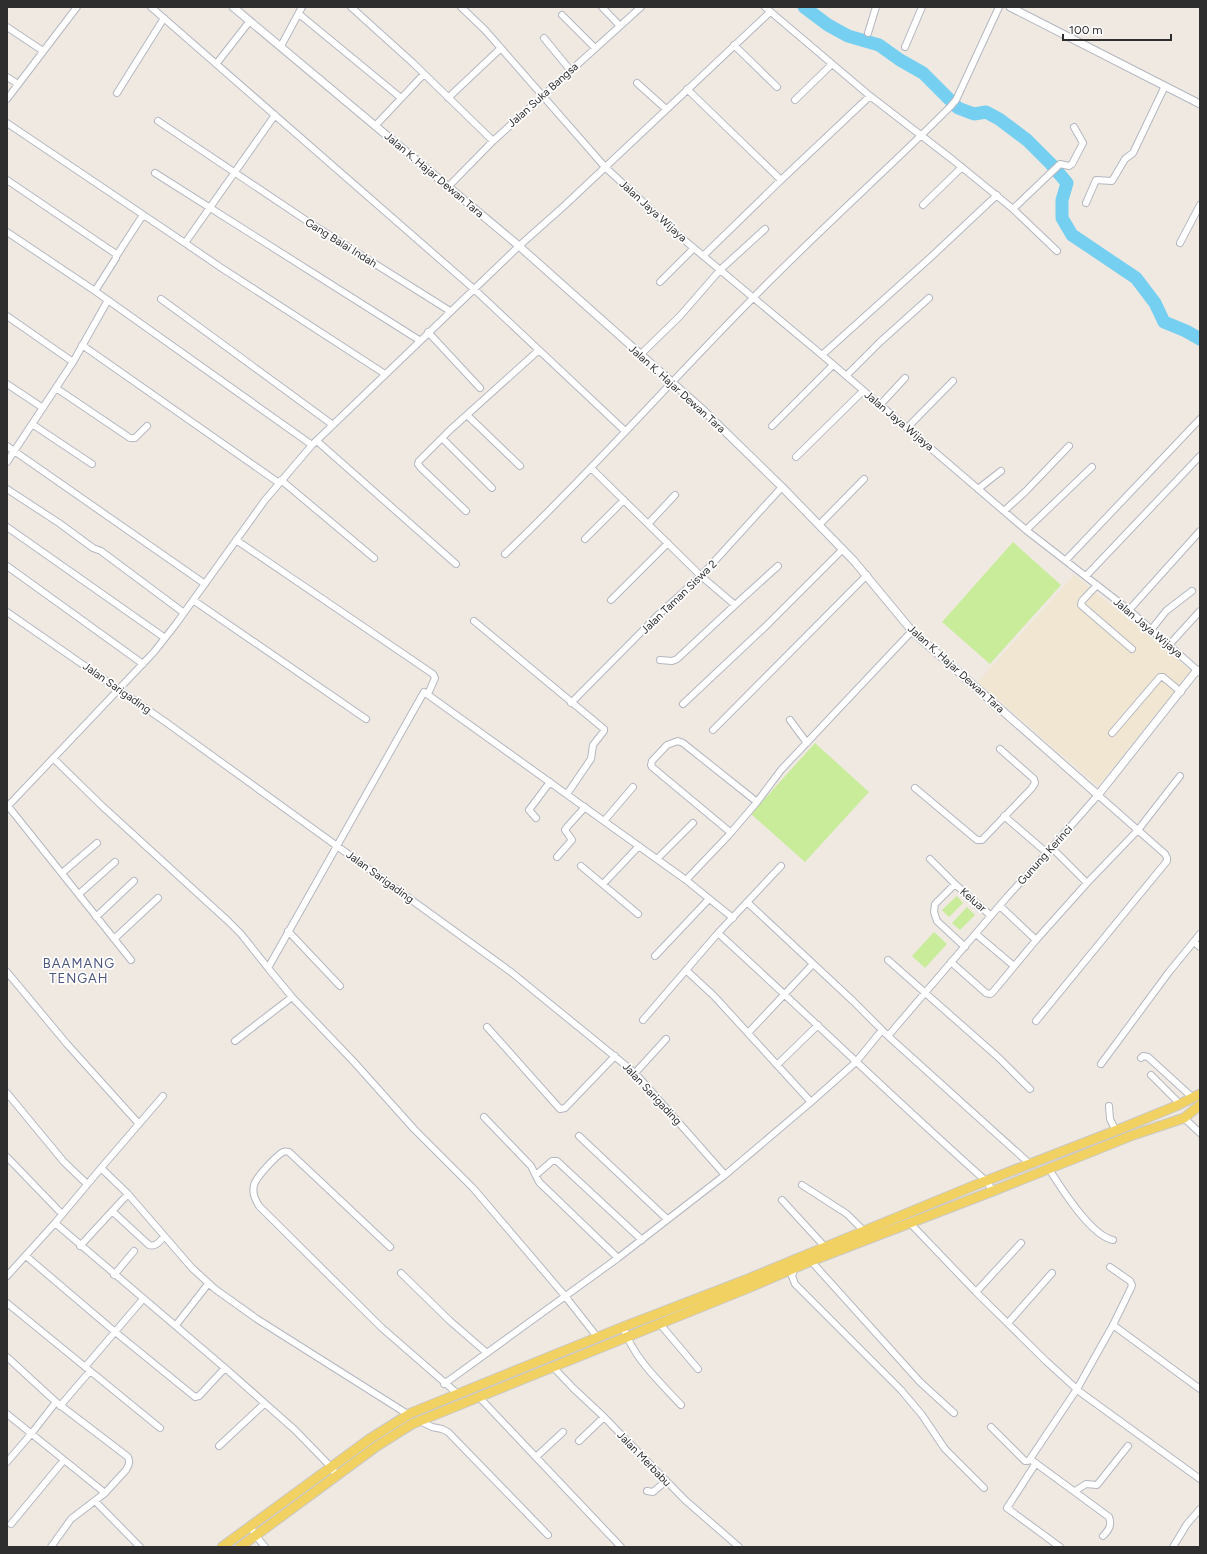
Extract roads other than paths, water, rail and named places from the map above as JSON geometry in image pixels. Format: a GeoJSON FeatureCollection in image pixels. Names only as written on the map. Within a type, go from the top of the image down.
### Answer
{"type":"FeatureCollection","features":[{"type":"Feature","properties":{"kind":"main road"},"geometry":{"type":"LineString","coordinates":[[240,1547],[377,1446],[412,1424],[795,1268],[986,1181],[1116,1131],[1196,1096]]}},
{"type":"Feature","properties":{"kind":"main road"},"geometry":{"type":"LineString","coordinates":[[222,1547],[371,1438],[409,1415],[624,1327],[744,1281],[864,1231],[909,1222],[993,1191],[1133,1135],[1184,1118],[1200,1105]]}},
{"type":"Feature","properties":{"kind":"main road"},"geometry":{"type":"LineString","coordinates":[[512,1373],[515,1382]]}},
{"type":"Feature","properties":{"kind":"street"},"geometry":{"type":"LineString","coordinates":[[7,99],[77,7]]}},
{"type":"Feature","properties":{"kind":"street"},"geometry":{"type":"LineString","coordinates":[[151,7],[217,63],[474,289],[625,431]]}},
{"type":"Feature","properties":{"kind":"street","name":"Jalan K. Hajar Dewan Tara"},"geometry":{"type":"LineString","coordinates":[[233,7],[249,22],[281,46],[519,246],[701,408],[843,549],[867,575],[912,631],[1098,795]]}},
{"type":"Feature","properties":{"kind":"street"},"geometry":{"type":"LineString","coordinates":[[281,46],[302,7]]}},
{"type":"Feature","properties":{"kind":"street"},"geometry":{"type":"LineString","coordinates":[[351,7],[413,63],[493,141]]}},
{"type":"Feature","properties":{"kind":"street","name":"Jalan Jaya Wijaya"},"geometry":{"type":"LineString","coordinates":[[461,7],[502,48],[605,167],[694,248],[834,365],[1026,530],[1129,610],[1199,671]]}},
{"type":"Feature","properties":{"kind":"street"},"geometry":{"type":"LineString","coordinates":[[602,7],[620,26]]}},
{"type":"Feature","properties":{"kind":"street","name":"Jalan Suka Bangsa"},"geometry":{"type":"LineString","coordinates":[[448,186],[493,141],[641,7]]}},
{"type":"Feature","properties":{"kind":"street"},"geometry":{"type":"LineString","coordinates":[[868,33],[876,7]]}},
{"type":"Feature","properties":{"kind":"street"},"geometry":{"type":"LineString","coordinates":[[906,47],[922,7]]}},
{"type":"Feature","properties":{"kind":"street"},"geometry":{"type":"LineString","coordinates":[[505,554],[592,468],[671,382],[753,298],[950,107],[956,100],[998,7]]}},
{"type":"Feature","properties":{"kind":"street"},"geometry":{"type":"LineString","coordinates":[[1010,7],[1200,104]]}},
{"type":"Feature","properties":{"kind":"street"},"geometry":{"type":"LineString","coordinates":[[131,960],[8,806],[143,664],[165,638],[280,482],[315,443],[450,311],[734,45],[767,9],[870,96],[962,167],[1013,209],[1057,251]]}},
{"type":"Feature","properties":{"kind":"street"},"geometry":{"type":"LineString","coordinates":[[299,14],[401,98]]}},
{"type":"Feature","properties":{"kind":"street"},"geometry":{"type":"LineString","coordinates":[[562,15],[595,48]]}},
{"type":"Feature","properties":{"kind":"street"},"geometry":{"type":"LineString","coordinates":[[117,93],[164,18]]}},
{"type":"Feature","properties":{"kind":"street"},"geometry":{"type":"LineString","coordinates":[[217,63],[249,22]]}},
{"type":"Feature","properties":{"kind":"street"},"geometry":{"type":"LineString","coordinates":[[7,27],[43,50]]}},
{"type":"Feature","properties":{"kind":"street"},"geometry":{"type":"LineString","coordinates":[[544,38],[571,71]]}},
{"type":"Feature","properties":{"kind":"street"},"geometry":{"type":"LineString","coordinates":[[734,45],[777,87]]}},
{"type":"Feature","properties":{"kind":"street"},"geometry":{"type":"LineString","coordinates":[[448,98],[502,48]]}},
{"type":"Feature","properties":{"kind":"street"},"geometry":{"type":"LineString","coordinates":[[795,100],[832,64]]}},
{"type":"Feature","properties":{"kind":"street"},"geometry":{"type":"LineString","coordinates":[[375,126],[424,74]]}},
{"type":"Feature","properties":{"kind":"street"},"geometry":{"type":"LineString","coordinates":[[7,77],[18,84]]}},
{"type":"Feature","properties":{"kind":"street"},"geometry":{"type":"LineString","coordinates":[[637,83],[666,109]]}},
{"type":"Feature","properties":{"kind":"street"},"geometry":{"type":"LineString","coordinates":[[1086,203],[1096,180],[1112,181],[1125,159],[1133,153],[1165,86]]}},
{"type":"Feature","properties":{"kind":"street"},"geometry":{"type":"LineString","coordinates":[[687,89],[781,180]]}},
{"type":"Feature","properties":{"kind":"street"},"geometry":{"type":"LineString","coordinates":[[703,256],[870,96]]}},
{"type":"Feature","properties":{"kind":"street"},"geometry":{"type":"LineString","coordinates":[[185,243],[209,206],[275,115]]}},
{"type":"Feature","properties":{"kind":"street","name":"Gang Balai Indah"},"geometry":{"type":"LineString","coordinates":[[158,121],[310,223],[450,311]]}},
{"type":"Feature","properties":{"kind":"street"},"geometry":{"type":"LineString","coordinates":[[7,123],[220,267],[384,374]]}},
{"type":"Feature","properties":{"kind":"street"},"geometry":{"type":"LineString","coordinates":[[1013,209],[1057,166],[1062,164],[1071,165],[1082,145],[1082,140],[1074,127]]}},
{"type":"Feature","properties":{"kind":"street"},"geometry":{"type":"LineString","coordinates":[[924,205],[962,167]]}},
{"type":"Feature","properties":{"kind":"street"},"geometry":{"type":"LineString","coordinates":[[155,173],[209,206],[290,260],[420,340]]}},
{"type":"Feature","properties":{"kind":"street"},"geometry":{"type":"LineString","coordinates":[[7,180],[117,255]]}},
{"type":"Feature","properties":{"kind":"street"},"geometry":{"type":"LineString","coordinates":[[822,355],[931,257],[996,195]]}},
{"type":"Feature","properties":{"kind":"street"},"geometry":{"type":"LineString","coordinates":[[1180,242],[1200,205]]}},
{"type":"Feature","properties":{"kind":"street"},"geometry":{"type":"LineString","coordinates":[[95,292],[143,215]]}},
{"type":"Feature","properties":{"kind":"street"},"geometry":{"type":"LineString","coordinates":[[640,355],[680,316],[720,270],[765,230]]}},
{"type":"Feature","properties":{"kind":"street"},"geometry":{"type":"LineString","coordinates":[[7,232],[315,443],[456,564]]}},
{"type":"Feature","properties":{"kind":"street"},"geometry":{"type":"LineString","coordinates":[[660,282],[694,248]]}},
{"type":"Feature","properties":{"kind":"street"},"geometry":{"type":"LineString","coordinates":[[846,376],[880,342],[929,298]]}},
{"type":"Feature","properties":{"kind":"street"},"geometry":{"type":"LineString","coordinates":[[161,299],[333,425]]}},
{"type":"Feature","properties":{"kind":"street"},"geometry":{"type":"LineString","coordinates":[[7,462],[73,362],[108,300]]}},
{"type":"Feature","properties":{"kind":"street"},"geometry":{"type":"LineString","coordinates":[[7,316],[73,362]]}},
{"type":"Feature","properties":{"kind":"street"},"geometry":{"type":"LineString","coordinates":[[428,332],[480,388]]}},
{"type":"Feature","properties":{"kind":"street"},"geometry":{"type":"LineString","coordinates":[[82,345],[280,482],[374,558]]}},
{"type":"Feature","properties":{"kind":"street"},"geometry":{"type":"LineString","coordinates":[[466,511],[420,468],[418,464],[420,458],[539,350]]}},
{"type":"Feature","properties":{"kind":"street"},"geometry":{"type":"LineString","coordinates":[[772,426],[834,365]]}},
{"type":"Feature","properties":{"kind":"street"},"geometry":{"type":"LineString","coordinates":[[880,405],[905,378]]}},
{"type":"Feature","properties":{"kind":"street"},"geometry":{"type":"LineString","coordinates":[[907,428],[953,381]]}},
{"type":"Feature","properties":{"kind":"street"},"geometry":{"type":"LineString","coordinates":[[7,384],[43,408]]}},
{"type":"Feature","properties":{"kind":"street"},"geometry":{"type":"LineString","coordinates":[[56,388],[130,438],[135,438],[147,426]]}},
{"type":"Feature","properties":{"kind":"street"},"geometry":{"type":"LineString","coordinates":[[796,458],[863,391]]}},
{"type":"Feature","properties":{"kind":"street"},"geometry":{"type":"LineString","coordinates":[[467,415],[520,466]]}},
{"type":"Feature","properties":{"kind":"street"},"geometry":{"type":"LineString","coordinates":[[1066,560],[1200,419]]}},
{"type":"Feature","properties":{"kind":"street"},"geometry":{"type":"LineString","coordinates":[[32,424],[92,464]]}},
{"type":"Feature","properties":{"kind":"street"},"geometry":{"type":"LineString","coordinates":[[442,438],[492,488]]}},
{"type":"Feature","properties":{"kind":"street"},"geometry":{"type":"LineString","coordinates":[[7,446],[205,584]]}},
{"type":"Feature","properties":{"kind":"street"},"geometry":{"type":"LineString","coordinates":[[1004,511],[1026,491],[1069,446]]}},
{"type":"Feature","properties":{"kind":"street"},"geometry":{"type":"LineString","coordinates":[[1086,576],[1200,456]]}},
{"type":"Feature","properties":{"kind":"street"},"geometry":{"type":"LineString","coordinates":[[1026,530],[1092,467]]}},
{"type":"Feature","properties":{"kind":"street"},"geometry":{"type":"LineString","coordinates":[[592,468],[701,576],[735,605]]}},
{"type":"Feature","properties":{"kind":"street"},"geometry":{"type":"LineString","coordinates":[[978,488],[1001,471]]}},
{"type":"Feature","properties":{"kind":"street"},"geometry":{"type":"LineString","coordinates":[[819,525],[864,479]]}},
{"type":"Feature","properties":{"kind":"street","name":"Jalan Taman Siswa 2"},"geometry":{"type":"LineString","coordinates":[[571,703],[658,615],[701,576],[782,487]]}},
{"type":"Feature","properties":{"kind":"street"},"geometry":{"type":"LineString","coordinates":[[7,489],[59,523],[93,548],[101,551],[184,613]]}},
{"type":"Feature","properties":{"kind":"street"},"geometry":{"type":"LineString","coordinates":[[648,524],[675,495]]}},
{"type":"Feature","properties":{"kind":"street"},"geometry":{"type":"LineString","coordinates":[[585,539],[624,500]]}},
{"type":"Feature","properties":{"kind":"street"},"geometry":{"type":"LineString","coordinates":[[7,527],[165,638]]}},
{"type":"Feature","properties":{"kind":"street"},"geometry":{"type":"LineString","coordinates":[[1129,610],[1200,531]]}},
{"type":"Feature","properties":{"kind":"street"},"geometry":{"type":"LineString","coordinates":[[236,540],[433,674],[435,678],[428,694]]}},
{"type":"Feature","properties":{"kind":"street"},"geometry":{"type":"LineString","coordinates":[[611,600],[668,543]]}},
{"type":"Feature","properties":{"kind":"street"},"geometry":{"type":"LineString","coordinates":[[683,704],[766,626],[843,549]]}},
{"type":"Feature","properties":{"kind":"street"},"geometry":{"type":"LineString","coordinates":[[7,566],[143,664]]}},
{"type":"Feature","properties":{"kind":"street"},"geometry":{"type":"LineString","coordinates":[[660,660],[672,661],[677,659],[778,566]]}},
{"type":"Feature","properties":{"kind":"street"},"geometry":{"type":"LineString","coordinates":[[713,730],[867,575]]}},
{"type":"Feature","properties":{"kind":"street"},"geometry":{"type":"LineString","coordinates":[[1097,585],[1082,600],[1081,605],[1132,649]]}},
{"type":"Feature","properties":{"kind":"street"},"geometry":{"type":"LineString","coordinates":[[1151,630],[1166,611],[1192,591]]}},
{"type":"Feature","properties":{"kind":"street"},"geometry":{"type":"LineString","coordinates":[[194,600],[366,719]]}},
{"type":"Feature","properties":{"kind":"street"},"geometry":{"type":"LineString","coordinates":[[1169,645],[1200,611]]}},
{"type":"Feature","properties":{"kind":"street","name":"Jalan Sarigading"},"geometry":{"type":"LineString","coordinates":[[7,612],[119,689],[511,972],[635,1073],[725,1175]]}},
{"type":"Feature","properties":{"kind":"street"},"geometry":{"type":"LineString","coordinates":[[474,620],[571,703],[601,726],[604,731],[593,746],[592,759],[567,794]]}},
{"type":"Feature","properties":{"kind":"street"},"geometry":{"type":"LineString","coordinates":[[686,880],[757,802],[781,770],[912,631]]}},
{"type":"Feature","properties":{"kind":"street","name":"Gunung Kerinci"},"geometry":{"type":"LineString","coordinates":[[888,1036],[1098,795],[1199,671]]}},
{"type":"Feature","properties":{"kind":"street"},"geometry":{"type":"LineString","coordinates":[[1112,733],[1160,677],[1163,677],[1181,692]]}},
{"type":"Feature","properties":{"kind":"street"},"geometry":{"type":"LineString","coordinates":[[268,968],[424,692],[686,880],[733,918]]}},
{"type":"Feature","properties":{"kind":"street"},"geometry":{"type":"LineString","coordinates":[[790,720],[807,743]]}},
{"type":"Feature","properties":{"kind":"street"},"geometry":{"type":"LineString","coordinates":[[730,832],[652,767],[652,761],[667,745],[678,741],[683,743],[757,802]]}},
{"type":"Feature","properties":{"kind":"street"},"geometry":{"type":"LineString","coordinates":[[915,788],[979,840],[984,839],[1031,789],[1034,783],[1034,779],[1000,750]]}},
{"type":"Feature","properties":{"kind":"street"},"geometry":{"type":"LineString","coordinates":[[53,758],[241,934],[292,997],[354,1062],[414,1129],[473,1188],[565,1296],[598,1338]]}},
{"type":"Feature","properties":{"kind":"street"},"geometry":{"type":"LineString","coordinates":[[951,962],[986,993],[990,994],[1036,940],[1138,830],[1180,776]]}},
{"type":"Feature","properties":{"kind":"street"},"geometry":{"type":"LineString","coordinates":[[536,818],[529,810],[550,782]]}},
{"type":"Feature","properties":{"kind":"street"},"geometry":{"type":"LineString","coordinates":[[604,821],[633,787]]}},
{"type":"Feature","properties":{"kind":"street"},"geometry":{"type":"LineString","coordinates":[[1036,1022],[1167,861],[1166,854],[1098,795]]}},
{"type":"Feature","properties":{"kind":"street"},"geometry":{"type":"LineString","coordinates":[[557,857],[572,840],[565,830],[585,807]]}},
{"type":"Feature","properties":{"kind":"street"},"geometry":{"type":"LineString","coordinates":[[1004,816],[1048,853]]}},
{"type":"Feature","properties":{"kind":"street"},"geometry":{"type":"LineString","coordinates":[[657,859],[693,823]]}},
{"type":"Feature","properties":{"kind":"street"},"geometry":{"type":"LineString","coordinates":[[62,873],[96,843]]}},
{"type":"Feature","properties":{"kind":"street"},"geometry":{"type":"LineString","coordinates":[[603,884],[639,846]]}},
{"type":"Feature","properties":{"kind":"street"},"geometry":{"type":"LineString","coordinates":[[1052,848],[1087,884]]}},
{"type":"Feature","properties":{"kind":"street","name":"Keluar"},"geometry":{"type":"LineString","coordinates":[[930,860],[991,916]]}},
{"type":"Feature","properties":{"kind":"street"},"geometry":{"type":"LineString","coordinates":[[79,894],[115,862]]}},
{"type":"Feature","properties":{"kind":"street"},"geometry":{"type":"LineString","coordinates":[[581,866],[638,914]]}},
{"type":"Feature","properties":{"kind":"street"},"geometry":{"type":"LineString","coordinates":[[643,1020],[718,933],[781,866]]}},
{"type":"Feature","properties":{"kind":"street"},"geometry":{"type":"LineString","coordinates":[[96,916],[134,882]]}},
{"type":"Feature","properties":{"kind":"street"},"geometry":{"type":"LineString","coordinates":[[955,884],[936,904],[934,912],[937,921],[965,947]]}},
{"type":"Feature","properties":{"kind":"street"},"geometry":{"type":"LineString","coordinates":[[114,939],[158,898]]}},
{"type":"Feature","properties":{"kind":"street"},"geometry":{"type":"LineString","coordinates":[[655,956],[709,899]]}},
{"type":"Feature","properties":{"kind":"street"},"geometry":{"type":"LineString","coordinates":[[747,902],[853,1001],[888,1036],[1030,1164]]}},
{"type":"Feature","properties":{"kind":"street"},"geometry":{"type":"LineString","coordinates":[[1000,906],[1036,940]]}},
{"type":"Feature","properties":{"kind":"street"},"geometry":{"type":"LineString","coordinates":[[288,931],[340,986]]}},
{"type":"Feature","properties":{"kind":"street"},"geometry":{"type":"LineString","coordinates":[[718,933],[928,1129],[986,1181],[993,1191]]}},
{"type":"Feature","properties":{"kind":"street"},"geometry":{"type":"LineString","coordinates":[[976,934],[1014,966]]}},
{"type":"Feature","properties":{"kind":"street"},"geometry":{"type":"LineString","coordinates":[[1101,1064],[1200,934]]}},
{"type":"Feature","properties":{"kind":"street"},"geometry":{"type":"LineString","coordinates":[[1194,942],[1200,947]]}},
{"type":"Feature","properties":{"kind":"street"},"geometry":{"type":"LineString","coordinates":[[888,960],[999,1058],[1030,1089]]}},
{"type":"Feature","properties":{"kind":"street"},"geometry":{"type":"LineString","coordinates":[[748,1033],[813,964]]}},
{"type":"Feature","properties":{"kind":"street"},"geometry":{"type":"LineString","coordinates":[[686,970],[714,996],[778,1064],[811,1102]]}},
{"type":"Feature","properties":{"kind":"street"},"geometry":{"type":"LineString","coordinates":[[7,972],[69,1047],[139,1124]]}},
{"type":"Feature","properties":{"kind":"street"},"geometry":{"type":"LineString","coordinates":[[234,1041],[292,997]]}},
{"type":"Feature","properties":{"kind":"street"},"geometry":{"type":"LineString","coordinates":[[778,1064],[818,1026]]}},
{"type":"Feature","properties":{"kind":"street"},"geometry":{"type":"LineString","coordinates":[[487,1027],[560,1109],[565,1108],[614,1056]]}},
{"type":"Feature","properties":{"kind":"street"},"geometry":{"type":"LineString","coordinates":[[444,1384],[618,1258],[725,1175],[856,1062],[882,1030]]}},
{"type":"Feature","properties":{"kind":"street"},"geometry":{"type":"LineString","coordinates":[[635,1073],[666,1039]]}},
{"type":"Feature","properties":{"kind":"street"},"geometry":{"type":"LineString","coordinates":[[1141,1058],[1143,1056],[1148,1057],[1196,1096]]}},
{"type":"Feature","properties":{"kind":"street"},"geometry":{"type":"LineString","coordinates":[[1151,1075],[1180,1104]]}},
{"type":"Feature","properties":{"kind":"street"},"geometry":{"type":"LineString","coordinates":[[7,1093],[64,1162],[87,1184]]}},
{"type":"Feature","properties":{"kind":"street"},"geometry":{"type":"LineString","coordinates":[[7,1276],[55,1223],[163,1096]]}},
{"type":"Feature","properties":{"kind":"street"},"geometry":{"type":"LineString","coordinates":[[1109,1106],[1110,1120],[1116,1131]]}},
{"type":"Feature","properties":{"kind":"street"},"geometry":{"type":"LineString","coordinates":[[484,1117],[531,1166],[539,1182],[618,1258]]}},
{"type":"Feature","properties":{"kind":"street"},"geometry":{"type":"LineString","coordinates":[[1184,1118],[1200,1133]]}},
{"type":"Feature","properties":{"kind":"street"},"geometry":{"type":"LineString","coordinates":[[579,1136],[668,1219]]}},
{"type":"Feature","properties":{"kind":"street"},"geometry":{"type":"LineString","coordinates":[[390,1247],[289,1152],[283,1152],[263,1172],[255,1183],[254,1196],[259,1206],[382,1328],[444,1384],[459,1395]]}},
{"type":"Feature","properties":{"kind":"street"},"geometry":{"type":"LineString","coordinates":[[7,1157],[62,1214]]}},
{"type":"Feature","properties":{"kind":"street"},"geometry":{"type":"LineString","coordinates":[[536,1175],[552,1161],[557,1161],[642,1240]]}},
{"type":"Feature","properties":{"kind":"street"},"geometry":{"type":"LineString","coordinates":[[101,1168],[128,1194],[164,1237],[208,1284],[257,1319],[409,1415]]}},
{"type":"Feature","properties":{"kind":"street"},"geometry":{"type":"LineString","coordinates":[[1049,1169],[1084,1218],[1102,1236],[1113,1240]]}},
{"type":"Feature","properties":{"kind":"street"},"geometry":{"type":"LineString","coordinates":[[802,1185],[847,1214],[864,1231]]}},
{"type":"Feature","properties":{"kind":"street"},"geometry":{"type":"LineString","coordinates":[[80,1246],[128,1194]]}},
{"type":"Feature","properties":{"kind":"street"},"geometry":{"type":"LineString","coordinates":[[782,1200],[825,1247]]}},
{"type":"Feature","properties":{"kind":"street"},"geometry":{"type":"LineString","coordinates":[[112,1211],[149,1244],[153,1246],[164,1237]]}},
{"type":"Feature","properties":{"kind":"street"},"geometry":{"type":"LineString","coordinates":[[909,1222],[976,1292],[1077,1389],[1200,1478]]}},
{"type":"Feature","properties":{"kind":"street"},"geometry":{"type":"LineString","coordinates":[[55,1223],[80,1246],[176,1325],[295,1430],[332,1467],[337,1476]]}},
{"type":"Feature","properties":{"kind":"street"},"geometry":{"type":"LineString","coordinates":[[976,1292],[1021,1243]]}},
{"type":"Feature","properties":{"kind":"street"},"geometry":{"type":"LineString","coordinates":[[114,1274],[134,1251]]}},
{"type":"Feature","properties":{"kind":"street"},"geometry":{"type":"LineString","coordinates":[[26,1256],[114,1331],[196,1397],[199,1396],[225,1368]]}},
{"type":"Feature","properties":{"kind":"street"},"geometry":{"type":"LineString","coordinates":[[811,1261],[920,1382],[954,1413]]}},
{"type":"Feature","properties":{"kind":"street"},"geometry":{"type":"LineString","coordinates":[[7,1265],[12,1270]]}},
{"type":"Feature","properties":{"kind":"street"},"geometry":{"type":"LineString","coordinates":[[1060,1547],[1007,1508],[1113,1325],[1132,1285],[1130,1281],[1110,1266]]}},
{"type":"Feature","properties":{"kind":"street"},"geometry":{"type":"LineString","coordinates":[[795,1268],[792,1276],[795,1284],[901,1390],[922,1415],[945,1449],[984,1488]]}},
{"type":"Feature","properties":{"kind":"street"},"geometry":{"type":"LineString","coordinates":[[401,1273],[450,1321],[487,1353]]}},
{"type":"Feature","properties":{"kind":"street"},"geometry":{"type":"LineString","coordinates":[[1008,1323],[1052,1273]]}},
{"type":"Feature","properties":{"kind":"street"},"geometry":{"type":"LineString","coordinates":[[176,1325],[208,1284]]}},
{"type":"Feature","properties":{"kind":"street"},"geometry":{"type":"LineString","coordinates":[[7,1462],[58,1404],[87,1369],[114,1331],[143,1299]]}},
{"type":"Feature","properties":{"kind":"street"},"geometry":{"type":"LineString","coordinates":[[7,1303],[160,1428]]}},
{"type":"Feature","properties":{"kind":"street"},"geometry":{"type":"LineString","coordinates":[[660,1324],[698,1369]]}},
{"type":"Feature","properties":{"kind":"street"},"geometry":{"type":"LineString","coordinates":[[1113,1325],[1200,1389]]}},
{"type":"Feature","properties":{"kind":"street"},"geometry":{"type":"LineString","coordinates":[[624,1327],[627,1337],[639,1359],[681,1405]]}},
{"type":"Feature","properties":{"kind":"street"},"geometry":{"type":"LineString","coordinates":[[7,1357],[58,1404],[128,1457],[129,1464],[126,1470],[105,1493],[71,1518],[51,1547]]}},
{"type":"Feature","properties":{"kind":"street","name":"Jalan Merbabu"},"geometry":{"type":"LineString","coordinates":[[553,1367],[698,1513],[739,1547]]}},
{"type":"Feature","properties":{"kind":"street"},"geometry":{"type":"LineString","coordinates":[[478,1397],[621,1547]]}},
{"type":"Feature","properties":{"kind":"street"},"geometry":{"type":"LineString","coordinates":[[219,1446],[264,1404]]}},
{"type":"Feature","properties":{"kind":"street"},"geometry":{"type":"LineString","coordinates":[[7,1414],[105,1493]]}},
{"type":"Feature","properties":{"kind":"street"},"geometry":{"type":"LineString","coordinates":[[579,1441],[604,1417]]}},
{"type":"Feature","properties":{"kind":"street"},"geometry":{"type":"LineString","coordinates":[[419,1421],[448,1432],[548,1535]]}},
{"type":"Feature","properties":{"kind":"street"},"geometry":{"type":"LineString","coordinates":[[991,1427],[1025,1461],[1033,1461],[1109,1517],[1111,1522],[1110,1526],[1103,1536]]}},
{"type":"Feature","properties":{"kind":"street"},"geometry":{"type":"LineString","coordinates":[[536,1457],[563,1432]]}},
{"type":"Feature","properties":{"kind":"street"},"geometry":{"type":"LineString","coordinates":[[1074,1491],[1086,1484],[1097,1485],[1128,1446]]}},
{"type":"Feature","properties":{"kind":"street"},"geometry":{"type":"LineString","coordinates":[[12,1524],[64,1460]]}},
{"type":"Feature","properties":{"kind":"street"},"geometry":{"type":"LineString","coordinates":[[647,1491],[653,1492],[666,1481]]}},
{"type":"Feature","properties":{"kind":"street"},"geometry":{"type":"LineString","coordinates":[[95,1501],[140,1547]]}},
{"type":"Feature","properties":{"kind":"street"},"geometry":{"type":"LineString","coordinates":[[1173,1547],[1187,1524],[1200,1509]]}},
{"type":"Feature","properties":{"kind":"street"},"geometry":{"type":"LineString","coordinates":[[250,1526],[265,1547]]}},
{"type":"Feature","properties":{"kind":"waterway"},"geometry":{"type":"LineString","coordinates":[[804,7],[828,25],[848,36],[879,45],[900,60],[923,73],[958,108],[974,114],[986,112],[999,119],[1027,140],[1051,164],[1067,183],[1062,200],[1062,218],[1072,235],[1136,278],[1155,303],[1164,322],[1186,331],[1200,339]]}},
{"type":"Feature","properties":{"kind":"district","name":"BAAMANG TENGAH"},"geometry":{"type":"Point","coordinates":[79,970]}}]}
